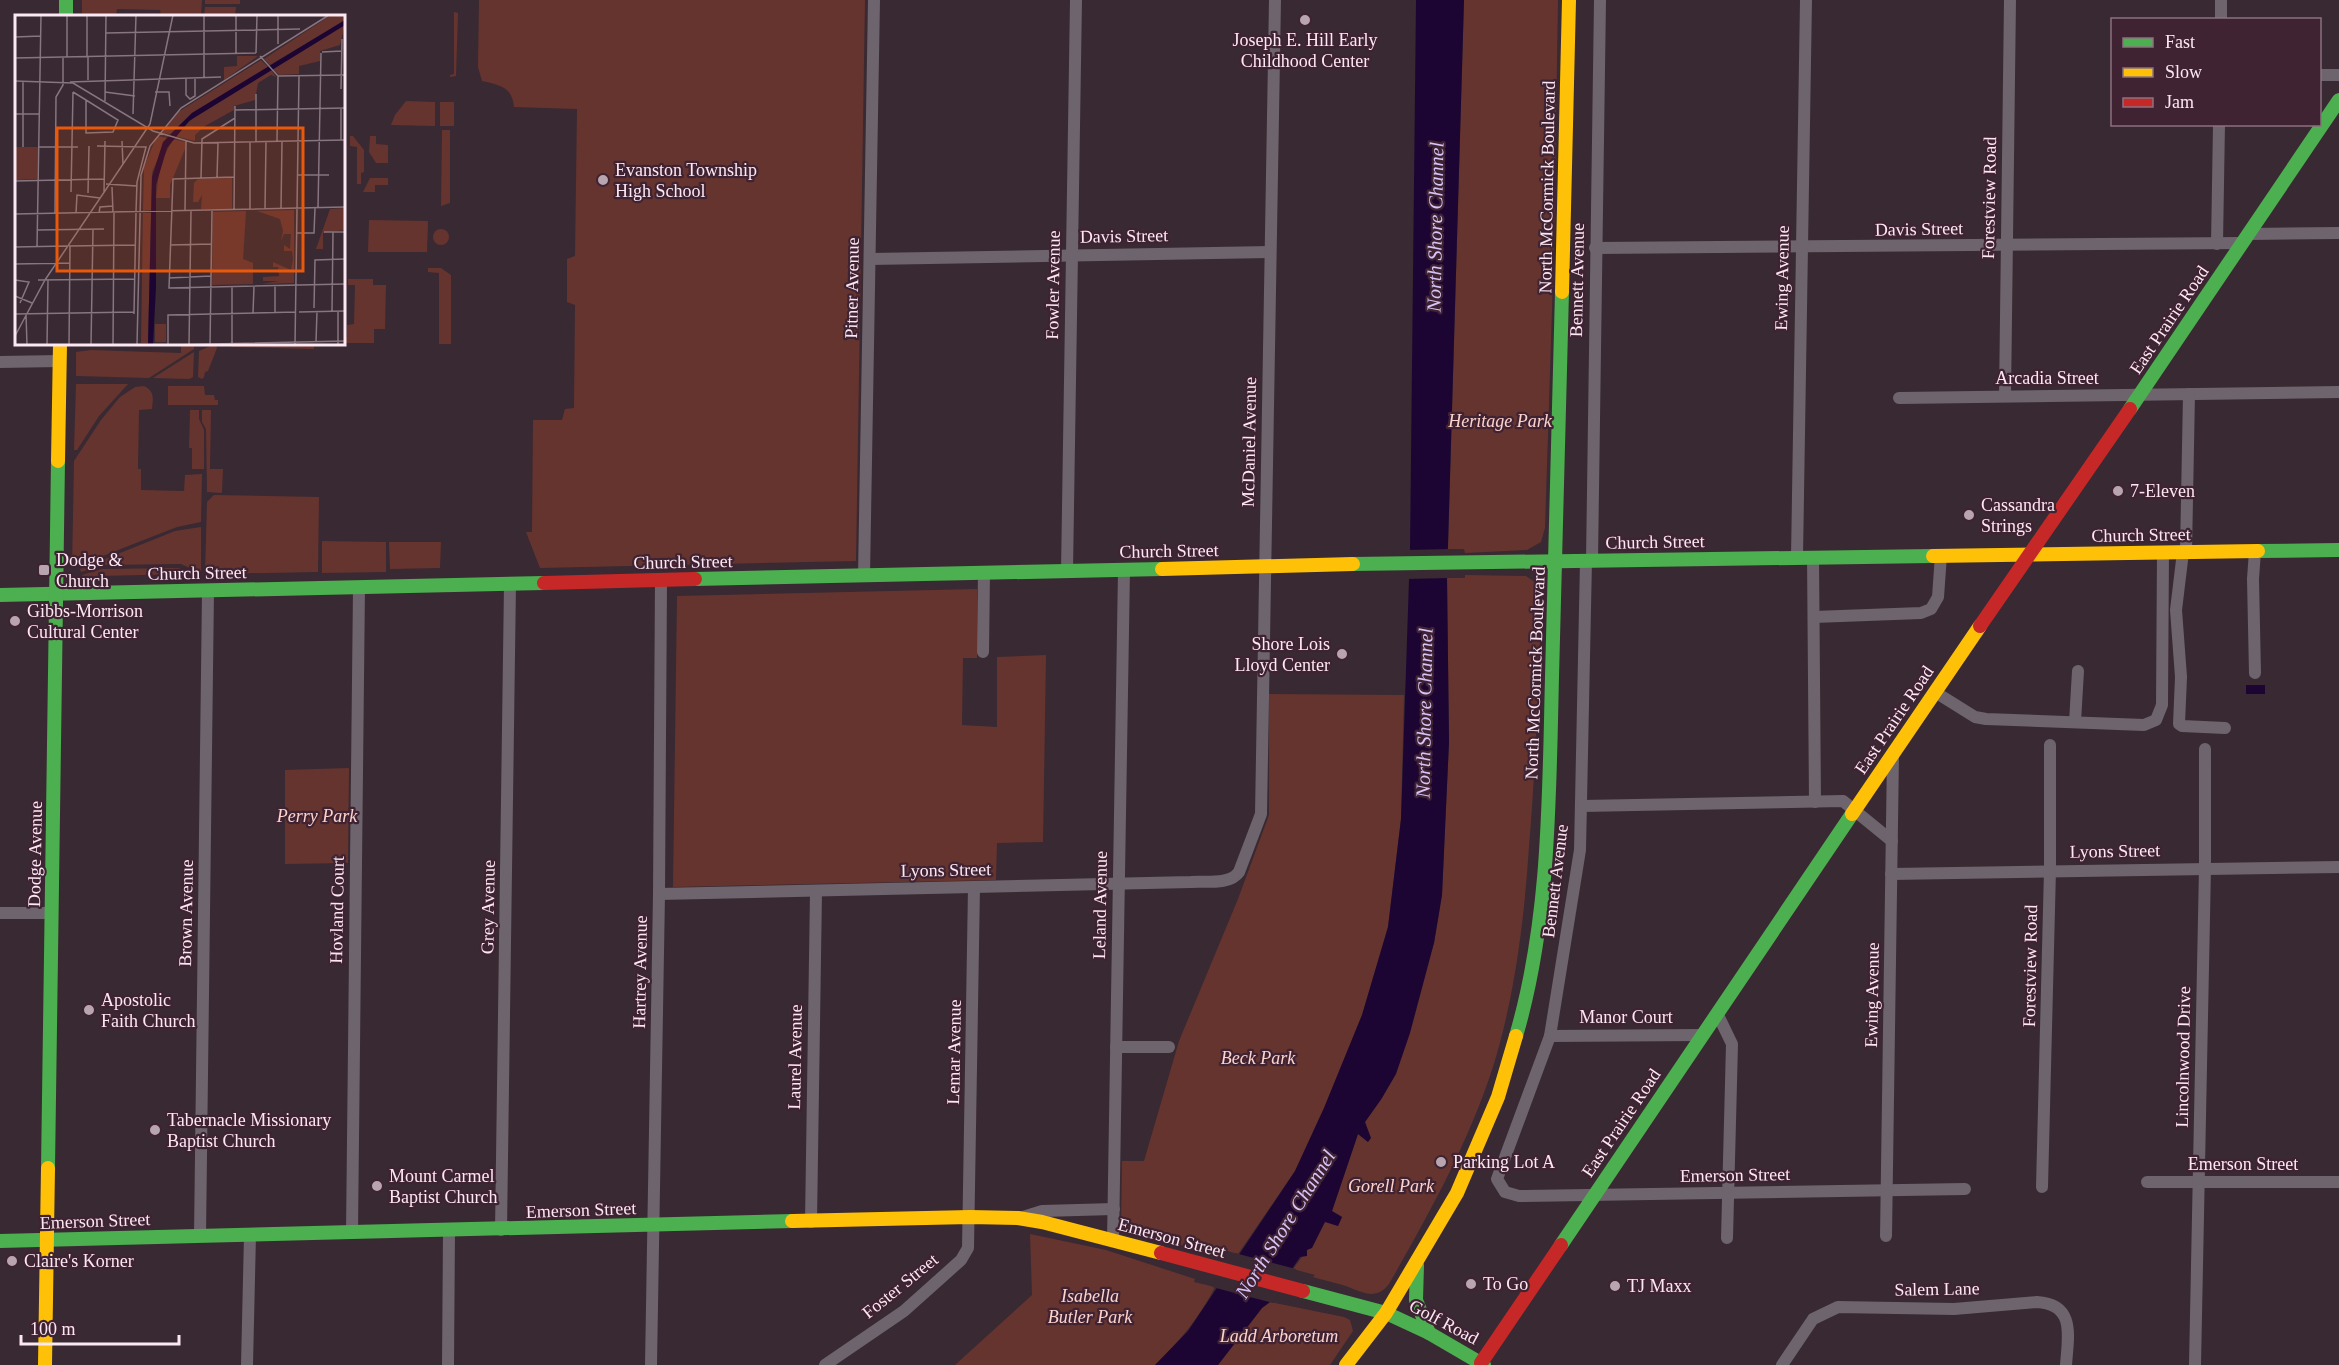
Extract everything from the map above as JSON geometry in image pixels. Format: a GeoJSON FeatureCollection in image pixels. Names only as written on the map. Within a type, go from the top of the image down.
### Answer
{"type":"FeatureCollection","features":[{"type":"Feature","properties":{"kind":"street","name":"Pitner Avenue"},"geometry":{"type":"LineString","coordinates":[[864,576],[874,0]]}},
{"type":"Feature","properties":{"kind":"street","name":"Fowler Avenue"},"geometry":{"type":"LineString","coordinates":[[1067,571],[1076,0]]}},
{"type":"Feature","properties":{"kind":"street","name":"McDaniel Avenue"},"geometry":{"type":"LineString","coordinates":[[1233,879],[1239,872],[1261,814],[1275,0]]}},
{"type":"Feature","properties":{"kind":"street","name":"North McCormick Boulevard"},"geometry":{"type":"LineString","coordinates":[[1346,1365],[1386,1313],[1457,1192],[1485,1131],[1502,1087],[1524,1009],[1542,911],[1550,774],[1569,0]]}},
{"type":"Feature","properties":{"kind":"street","name":"Bennett Avenue"},"geometry":{"type":"LineString","coordinates":[[1505,1192],[1497,1179],[1550,1036],[1580,850],[1589,561],[1600,0]]}},
{"type":"Feature","properties":{"kind":"street","name":"Ewing Avenue"},"geometry":{"type":"LineString","coordinates":[[1797,557],[1806,0]]}},
{"type":"Feature","properties":{"kind":"street","name":"Forestview Road"},"geometry":{"type":"LineString","coordinates":[[2005,396],[2010,0]]}},
{"type":"Feature","properties":{"kind":"street"},"geometry":{"type":"LineString","coordinates":[[2221,0],[2221,18]]}},
{"type":"Feature","properties":{"kind":"street"},"geometry":{"type":"LineString","coordinates":[[2321,75],[2339,75]]}},
{"type":"Feature","properties":{"kind":"street","name":"East Prairie Road"},"geometry":{"type":"LineString","coordinates":[[1482,1364],[1893,753],[2339,100]]}},
{"type":"Feature","properties":{"kind":"street"},"geometry":{"type":"LineString","coordinates":[[2217,244],[2219,126]]}},
{"type":"Feature","properties":{"kind":"street","name":"Davis Street"},"geometry":{"type":"LineString","coordinates":[[1595,248],[2217,244],[2246,239],[2339,233]]}},
{"type":"Feature","properties":{"kind":"street","name":"Davis Street"},"geometry":{"type":"LineString","coordinates":[[870,260],[1270,252]]}},
{"type":"Feature","properties":{"kind":"street","name":"Dodge Avenue"},"geometry":{"type":"LineString","coordinates":[[45,1365],[60,345]]}},
{"type":"Feature","properties":{"kind":"street"},"geometry":{"type":"LineString","coordinates":[[0,362],[60,361]]}},
{"type":"Feature","properties":{"kind":"street","name":"Arcadia Street"},"geometry":{"type":"LineString","coordinates":[[1899,398],[2339,392]]}},
{"type":"Feature","properties":{"kind":"street"},"geometry":{"type":"LineString","coordinates":[[2189,394],[2185,552],[2176,610],[2181,677],[2179,724],[2225,728]]}},
{"type":"Feature","properties":{"kind":"street","name":"Church Street"},"geometry":{"type":"LineString","coordinates":[[0,596],[1265,566],[2339,550]]}},
{"type":"Feature","properties":{"kind":"street"},"geometry":{"type":"LineString","coordinates":[[2255,551],[2253,579],[2255,673]]}},
{"type":"Feature","properties":{"kind":"street"},"geometry":{"type":"LineString","coordinates":[[1935,692],[1975,717],[1986,719],[2144,725],[2156,720],[2162,705],[2163,552]]}},
{"type":"Feature","properties":{"kind":"street"},"geometry":{"type":"LineString","coordinates":[[1814,617],[1921,613],[1931,609],[1938,597],[1941,555]]}},
{"type":"Feature","properties":{"kind":"street"},"geometry":{"type":"LineString","coordinates":[[1813,557],[1815,802]]}},
{"type":"Feature","properties":{"kind":"street","name":"Leland Avenue"},"geometry":{"type":"LineString","coordinates":[[1113,1240],[1124,570]]}},
{"type":"Feature","properties":{"kind":"street"},"geometry":{"type":"LineString","coordinates":[[983,652],[984,573]]}},
{"type":"Feature","properties":{"kind":"street","name":"Hartrey Avenue"},"geometry":{"type":"LineString","coordinates":[[651,1365],[659,894],[661,580]]}},
{"type":"Feature","properties":{"kind":"street","name":"Grey Avenue"},"geometry":{"type":"LineString","coordinates":[[501,1230],[510,584]]}},
{"type":"Feature","properties":{"kind":"street","name":"Hovland Court"},"geometry":{"type":"LineString","coordinates":[[352,1233],[359,587]]}},
{"type":"Feature","properties":{"kind":"street","name":"Brown Avenue"},"geometry":{"type":"LineString","coordinates":[[200,1236],[208,591]]}},
{"type":"Feature","properties":{"kind":"street"},"geometry":{"type":"LineString","coordinates":[[2075,722],[2078,672]]}},
{"type":"Feature","properties":{"kind":"street","name":"Forestview Road"},"geometry":{"type":"LineString","coordinates":[[2042,1187],[2050,870],[2050,745]]}},
{"type":"Feature","properties":{"kind":"street","name":"Lincolnwood Drive"},"geometry":{"type":"LineString","coordinates":[[2195,1365],[2205,868],[2205,749]]}},
{"type":"Feature","properties":{"kind":"street","name":"Ewing Avenue"},"geometry":{"type":"LineString","coordinates":[[1886,1236],[1893,753]]}},
{"type":"Feature","properties":{"kind":"street"},"geometry":{"type":"LineString","coordinates":[[1582,806],[1843,801],[1892,841]]}},
{"type":"Feature","properties":{"kind":"street","name":"Lyons Street"},"geometry":{"type":"LineString","coordinates":[[1892,874],[2339,867]]}},
{"type":"Feature","properties":{"kind":"street","name":"Lyons Street"},"geometry":{"type":"LineString","coordinates":[[659,894],[1119,885],[1233,879]]}},
{"type":"Feature","properties":{"kind":"street","name":"Lemar Avenue"},"geometry":{"type":"LineString","coordinates":[[970,1218],[975,887]]}},
{"type":"Feature","properties":{"kind":"street","name":"Laurel Avenue"},"geometry":{"type":"LineString","coordinates":[[811,1222],[816,892]]}},
{"type":"Feature","properties":{"kind":"street"},"geometry":{"type":"LineString","coordinates":[[0,913],[52,913]]}},
{"type":"Feature","properties":{"kind":"street"},"geometry":{"type":"LineString","coordinates":[[1717,1013],[1732,1044],[1726,1238]]}},
{"type":"Feature","properties":{"kind":"street","name":"Manor Court"},"geometry":{"type":"LineString","coordinates":[[1550,1036],[1702,1035]]}},
{"type":"Feature","properties":{"kind":"street"},"geometry":{"type":"LineString","coordinates":[[1116,1047],[1169,1047]]}},
{"type":"Feature","properties":{"kind":"street","name":"Emerson Street"},"geometry":{"type":"LineString","coordinates":[[2147,1182],[2339,1182]]}},
{"type":"Feature","properties":{"kind":"street","name":"Emerson Street"},"geometry":{"type":"LineString","coordinates":[[1505,1192],[1519,1196],[1594,1196],[1965,1189]]}},
{"type":"Feature","properties":{"kind":"street","name":"Emerson Street"},"geometry":{"type":"LineString","coordinates":[[1018,1218],[1042,1211],[1114,1209]]}},
{"type":"Feature","properties":{"kind":"street","name":"Foster Street"},"geometry":{"type":"LineString","coordinates":[[825,1365],[904,1311],[961,1260],[968,1248],[970,1218]]}},
{"type":"Feature","properties":{"kind":"street","name":"Emerson Street"},"geometry":{"type":"LineString","coordinates":[[0,1241],[1018,1218],[1113,1240],[1386,1313]]}},
{"type":"Feature","properties":{"kind":"street"},"geometry":{"type":"LineString","coordinates":[[448,1365],[450,1231]]}},
{"type":"Feature","properties":{"kind":"street"},"geometry":{"type":"LineString","coordinates":[[247,1365],[250,1235]]}},
{"type":"Feature","properties":{"kind":"street"},"geometry":{"type":"LineString","coordinates":[[1418,1258],[1415,1297],[1429,1333]]}},
{"type":"Feature","properties":{"kind":"street","name":"Salem Lane"},"geometry":{"type":"LineString","coordinates":[[1782,1365],[1813,1319],[1838,1307],[1954,1309],[2037,1302],[2057,1309],[2067,1320],[2069,1328],[2066,1365]]}},
{"type":"Feature","properties":{"kind":"street","name":"Golf Road"},"geometry":{"type":"LineString","coordinates":[[1386,1313],[1429,1333],[1482,1364]]}},
{"type":"Feature","properties":{"kind":"green space"},"geometry":{"type":"Polygon","coordinates":[[[82,0],[202,0],[201,15],[161,15],[160,10],[117,9],[116,15],[82,15],[82,0]]]}},
{"type":"Feature","properties":{"kind":"green space"},"geometry":{"type":"Polygon","coordinates":[[[205,0],[240,0],[240,4],[205,4],[205,0]]]}},
{"type":"Feature","properties":{"kind":"green space"},"geometry":{"type":"Polygon","coordinates":[[[479,0],[865,0],[856,561],[540,568],[526,532],[532,532],[533,420],[562,420],[565,409],[574,408],[575,305],[567,302],[567,259],[575,256],[577,109],[514,107],[508,91],[482,81],[478,67],[479,0]]]}},
{"type":"Feature","properties":{"kind":"green space","name":"Heritage Park"},"geometry":{"type":"Polygon","coordinates":[[[1464,0],[1558,0],[1554,247],[1545,528],[1541,542],[1527,550],[1465,553],[1464,549],[1448,549],[1464,0]]]}},
{"type":"Feature","properties":{"kind":"green space"},"geometry":{"type":"Polygon","coordinates":[[[205,7],[236,7],[235,15],[204,15],[205,7]]]}},
{"type":"Feature","properties":{"kind":"green space"},"geometry":{"type":"Polygon","coordinates":[[[454,12],[458,13],[456,76],[450,77],[454,74],[454,12]]]}},
{"type":"Feature","properties":{"kind":"green space"},"geometry":{"type":"Polygon","coordinates":[[[406,101],[435,102],[435,126],[391,125],[395,115],[406,101]]]}},
{"type":"Feature","properties":{"kind":"green space"},"geometry":{"type":"Polygon","coordinates":[[[440,102],[454,102],[454,126],[440,126],[440,102]]]}},
{"type":"Feature","properties":{"kind":"green space"},"geometry":{"type":"Polygon","coordinates":[[[442,130],[450,130],[450,203],[441,206],[442,130]]]}},
{"type":"Feature","properties":{"kind":"green space"},"geometry":{"type":"Polygon","coordinates":[[[350,136],[353,136],[364,150],[364,172],[361,173],[361,184],[357,184],[357,147],[350,146],[350,136]]]}},
{"type":"Feature","properties":{"kind":"green space"},"geometry":{"type":"Polygon","coordinates":[[[370,136],[376,136],[376,144],[388,145],[388,163],[376,163],[369,152],[370,136]]]}},
{"type":"Feature","properties":{"kind":"green space"},"geometry":{"type":"Polygon","coordinates":[[[370,178],[388,178],[388,185],[375,185],[375,192],[363,192],[370,178]]]}},
{"type":"Feature","properties":{"kind":"green space"},"geometry":{"type":"Polygon","coordinates":[[[369,220],[428,221],[427,252],[368,252],[369,220]]]}},
{"type":"Feature","properties":{"kind":"green space"},"geometry":{"type":"Polygon","coordinates":[[[438,229],[444,229],[449,237],[447,243],[438,245],[433,240],[433,234],[438,229]]]}},
{"type":"Feature","properties":{"kind":"green space"},"geometry":{"type":"Polygon","coordinates":[[[428,268],[441,268],[451,275],[451,344],[439,344],[439,273],[428,272],[428,268]]]}},
{"type":"Feature","properties":{"kind":"green space"},"geometry":{"type":"Polygon","coordinates":[[[348,279],[373,279],[373,285],[386,285],[385,329],[374,329],[374,343],[345,343],[347,325],[354,324],[355,285],[348,285],[348,279]]]}},
{"type":"Feature","properties":{"kind":"green space"},"geometry":{"type":"Polygon","coordinates":[[[181,345],[194,345],[194,349],[149,378],[76,376],[76,352],[91,350],[181,353],[181,345]]]}},
{"type":"Feature","properties":{"kind":"green space"},"geometry":{"type":"Polygon","coordinates":[[[213,345],[217,348],[208,371],[202,379],[198,377],[199,351],[213,345]]]}},
{"type":"Feature","properties":{"kind":"green space"},"geometry":{"type":"Polygon","coordinates":[[[232,345],[314,345],[314,349],[232,347],[232,345]]]}},
{"type":"Feature","properties":{"kind":"green space"},"geometry":{"type":"Polygon","coordinates":[[[194,352],[193,377],[189,379],[153,378],[194,352]]]}},
{"type":"Feature","properties":{"kind":"green space"},"geometry":{"type":"Polygon","coordinates":[[[76,384],[128,384],[99,416],[77,450],[74,450],[76,384]]]}},
{"type":"Feature","properties":{"kind":"green space"},"geometry":{"type":"Polygon","coordinates":[[[144,386],[152,393],[153,402],[152,409],[139,410],[138,469],[141,469],[141,490],[184,491],[185,475],[202,474],[201,522],[177,527],[72,568],[74,461],[101,420],[120,397],[135,387],[144,386]]]}},
{"type":"Feature","properties":{"kind":"green space"},"geometry":{"type":"Polygon","coordinates":[[[168,386],[204,386],[205,395],[214,395],[215,400],[218,400],[218,405],[168,405],[168,386]]]}},
{"type":"Feature","properties":{"kind":"green space"},"geometry":{"type":"Polygon","coordinates":[[[190,410],[199,410],[199,419],[204,430],[204,469],[192,469],[192,448],[189,448],[190,410]]]}},
{"type":"Feature","properties":{"kind":"green space"},"geometry":{"type":"Polygon","coordinates":[[[202,410],[211,410],[210,469],[223,469],[221,493],[207,492],[206,429],[202,422],[202,410]]]}},
{"type":"Feature","properties":{"kind":"green space"},"geometry":{"type":"Polygon","coordinates":[[[214,495],[319,497],[318,572],[205,574],[207,502],[214,495]]]}},
{"type":"Feature","properties":{"kind":"green space"},"geometry":{"type":"Polygon","coordinates":[[[201,527],[201,573],[181,564],[104,565],[81,572],[80,569],[175,531],[201,527]]]}},
{"type":"Feature","properties":{"kind":"green space"},"geometry":{"type":"Polygon","coordinates":[[[322,541],[386,542],[386,572],[322,573],[322,541]]]}},
{"type":"Feature","properties":{"kind":"green space"},"geometry":{"type":"Polygon","coordinates":[[[389,542],[441,542],[440,568],[390,569],[389,542]]]}},
{"type":"Feature","properties":{"kind":"green space"},"geometry":{"type":"Polygon","coordinates":[[[179,568],[190,574],[98,576],[83,579],[82,575],[102,569],[179,568]]]}},
{"type":"Feature","properties":{"kind":"green space","name":"Gorell Park"},"geometry":{"type":"Polygon","coordinates":[[[1465,575],[1526,576],[1536,583],[1542,597],[1533,785],[1521,930],[1513,986],[1501,1040],[1472,1124],[1433,1205],[1389,1284],[1380,1292],[1371,1294],[1293,1269],[1325,1221],[1338,1226],[1342,1217],[1332,1211],[1358,1134],[1368,1142],[1365,1122],[1382,1098],[1434,943],[1442,895],[1449,742],[1447,578],[1465,578],[1465,575]]]}},
{"type":"Feature","properties":{"kind":"green space"},"geometry":{"type":"Polygon","coordinates":[[[977,589],[977,658],[963,658],[962,725],[997,727],[997,657],[1046,655],[1043,842],[997,843],[996,880],[673,887],[677,596],[977,589]]]}},
{"type":"Feature","properties":{"kind":"green space","name":"Beck Park"},"geometry":{"type":"Polygon","coordinates":[[[1269,694],[1404,695],[1401,819],[1388,927],[1362,1015],[1324,1108],[1295,1171],[1238,1254],[1217,1248],[1213,1254],[1121,1228],[1122,1161],[1144,1161],[1179,1041],[1238,899],[1269,815],[1269,694]]]}},
{"type":"Feature","properties":{"kind":"green space","name":"Perry Park"},"geometry":{"type":"Polygon","coordinates":[[[349,768],[348,863],[285,864],[285,770],[349,768]]]}},
{"type":"Feature","properties":{"kind":"green space","name":"Isabella Butler Park"},"geometry":{"type":"Polygon","coordinates":[[[1030,1234],[1106,1250],[1195,1279],[1194,1282],[1215,1287],[1203,1309],[1188,1329],[1155,1365],[955,1365],[1032,1295],[1030,1234]]]}},
{"type":"Feature","properties":{"kind":"green space","name":"Ladd Arboretum"},"geometry":{"type":"Polygon","coordinates":[[[1270,1302],[1344,1317],[1350,1320],[1353,1331],[1330,1365],[1218,1365],[1262,1308],[1270,1302]]]}},
{"type":"Feature","properties":{"kind":"water","name":"North Shore Channel"},"geometry":{"type":"Polygon","coordinates":[[[1416,0],[1464,0],[1447,578],[1449,742],[1442,895],[1434,943],[1410,1033],[1396,1074],[1365,1122],[1371,1138],[1368,1142],[1358,1134],[1332,1211],[1342,1217],[1338,1226],[1325,1222],[1312,1248],[1307,1250],[1307,1256],[1300,1257],[1270,1302],[1262,1308],[1218,1365],[1155,1365],[1188,1331],[1295,1171],[1362,1015],[1388,927],[1401,819],[1410,550],[1416,0]]]}},
{"type":"Feature","properties":{"kind":"water"},"geometry":{"type":"Polygon","coordinates":[[[2246,685],[2265,685],[2265,694],[2246,694],[2246,685]]]}},
{"type":"Feature","properties":{"kind":"pier"},"geometry":{"type":"Polygon","coordinates":[[[1451,549],[1450,578],[1406,579],[1407,550],[1451,549]]]}},
{"type":"Feature","properties":{"kind":"pier"},"geometry":{"type":"Polygon","coordinates":[[[1235,1253],[1296,1269],[1273,1303],[1212,1287],[1235,1253]]]}},
{"type":"Feature","properties":{"kind":"traffic: fast"},"geometry":{"type":"LineString","coordinates":[[66,0],[66,15]]}},
{"type":"Feature","properties":{"kind":"traffic: fast"},"geometry":{"type":"LineString","coordinates":[[2130,409],[2339,100]]}},
{"type":"Feature","properties":{"kind":"traffic: fast"},"geometry":{"type":"LineString","coordinates":[[1516,1036],[1536,948],[1546,858],[1562,292]]}},
{"type":"Feature","properties":{"kind":"traffic: fast"},"geometry":{"type":"LineString","coordinates":[[48,1168],[58,461]]}},
{"type":"Feature","properties":{"kind":"traffic: fast"},"geometry":{"type":"LineString","coordinates":[[2258,551],[2339,550]]}},
{"type":"Feature","properties":{"kind":"traffic: fast"},"geometry":{"type":"LineString","coordinates":[[1353,564],[1933,556]]}},
{"type":"Feature","properties":{"kind":"traffic: fast"},"geometry":{"type":"LineString","coordinates":[[695,579],[1162,569]]}},
{"type":"Feature","properties":{"kind":"traffic: fast"},"geometry":{"type":"LineString","coordinates":[[0,595],[544,583]]}},
{"type":"Feature","properties":{"kind":"traffic: fast"},"geometry":{"type":"LineString","coordinates":[[1561,1245],[1852,814]]}},
{"type":"Feature","properties":{"kind":"traffic: fast"},"geometry":{"type":"LineString","coordinates":[[0,1241],[792,1221]]}},
{"type":"Feature","properties":{"kind":"traffic: fast"},"geometry":{"type":"LineString","coordinates":[[1417,1265],[1416,1300],[1429,1333]]}},
{"type":"Feature","properties":{"kind":"traffic: fast"},"geometry":{"type":"LineString","coordinates":[[1303,1291],[1386,1313],[1429,1333],[1484,1365]]}},
{"type":"Feature","properties":{"kind":"traffic: slow"},"geometry":{"type":"LineString","coordinates":[[1562,292],[1569,0]]}},
{"type":"Feature","properties":{"kind":"traffic: slow"},"geometry":{"type":"LineString","coordinates":[[58,461],[60,345]]}},
{"type":"Feature","properties":{"kind":"traffic: slow"},"geometry":{"type":"LineString","coordinates":[[1933,556],[2258,551]]}},
{"type":"Feature","properties":{"kind":"traffic: slow"},"geometry":{"type":"LineString","coordinates":[[1162,569],[1353,564]]}},
{"type":"Feature","properties":{"kind":"traffic: slow"},"geometry":{"type":"LineString","coordinates":[[1852,814],[1980,626]]}},
{"type":"Feature","properties":{"kind":"traffic: slow"},"geometry":{"type":"LineString","coordinates":[[1346,1365],[1386,1313],[1457,1193],[1498,1097],[1516,1036]]}},
{"type":"Feature","properties":{"kind":"traffic: slow"},"geometry":{"type":"LineString","coordinates":[[45,1365],[48,1168]]}},
{"type":"Feature","properties":{"kind":"traffic: slow"},"geometry":{"type":"LineString","coordinates":[[792,1221],[1018,1218],[1042,1222],[1161,1253]]}},
{"type":"Feature","properties":{"kind":"traffic: jam"},"geometry":{"type":"LineString","coordinates":[[1980,626],[2130,409]]}},
{"type":"Feature","properties":{"kind":"traffic: jam"},"geometry":{"type":"LineString","coordinates":[[544,583],[695,579]]}},
{"type":"Feature","properties":{"kind":"traffic: jam"},"geometry":{"type":"LineString","coordinates":[[1481,1363],[1561,1245]]}},
{"type":"Feature","properties":{"kind":"traffic: jam"},"geometry":{"type":"LineString","coordinates":[[1161,1253],[1303,1291]]}},
{"type":"Feature","properties":{"kind":"place","name":"Joseph E. Hill Early Childhood Center"},"geometry":{"type":"Point","coordinates":[1305,20]}},
{"type":"Feature","properties":{"kind":"place","name":"Evanston Township High School"},"geometry":{"type":"Point","coordinates":[603,180]}},
{"type":"Feature","properties":{"kind":"place","name":"7-Eleven"},"geometry":{"type":"Point","coordinates":[2118,491]}},
{"type":"Feature","properties":{"kind":"place","name":"Cassandra Strings"},"geometry":{"type":"Point","coordinates":[1969,515]}},
{"type":"Feature","properties":{"kind":"place","name":"Dodge & Church"},"geometry":{"type":"Point","coordinates":[44,570]}},
{"type":"Feature","properties":{"kind":"place","name":"Gibbs-Morrison Cultural Center"},"geometry":{"type":"Point","coordinates":[15,621]}},
{"type":"Feature","properties":{"kind":"place","name":"Shore Lois Lloyd Center"},"geometry":{"type":"Point","coordinates":[1342,654]}},
{"type":"Feature","properties":{"kind":"place","name":"Apostolic Faith Church"},"geometry":{"type":"Point","coordinates":[89,1010]}},
{"type":"Feature","properties":{"kind":"place","name":"Tabernacle Missionary Baptist Church"},"geometry":{"type":"Point","coordinates":[155,1130]}},
{"type":"Feature","properties":{"kind":"place","name":"Parking Lot A"},"geometry":{"type":"Point","coordinates":[1441,1162]}},
{"type":"Feature","properties":{"kind":"place","name":"Mount Carmel Baptist Church"},"geometry":{"type":"Point","coordinates":[377,1186]}},
{"type":"Feature","properties":{"kind":"place","name":"Claire's Korner"},"geometry":{"type":"Point","coordinates":[12,1261]}},
{"type":"Feature","properties":{"kind":"place","name":"To Go"},"geometry":{"type":"Point","coordinates":[1471,1284]}},
{"type":"Feature","properties":{"kind":"place","name":"TJ Maxx"},"geometry":{"type":"Point","coordinates":[1615,1286]}}]}
